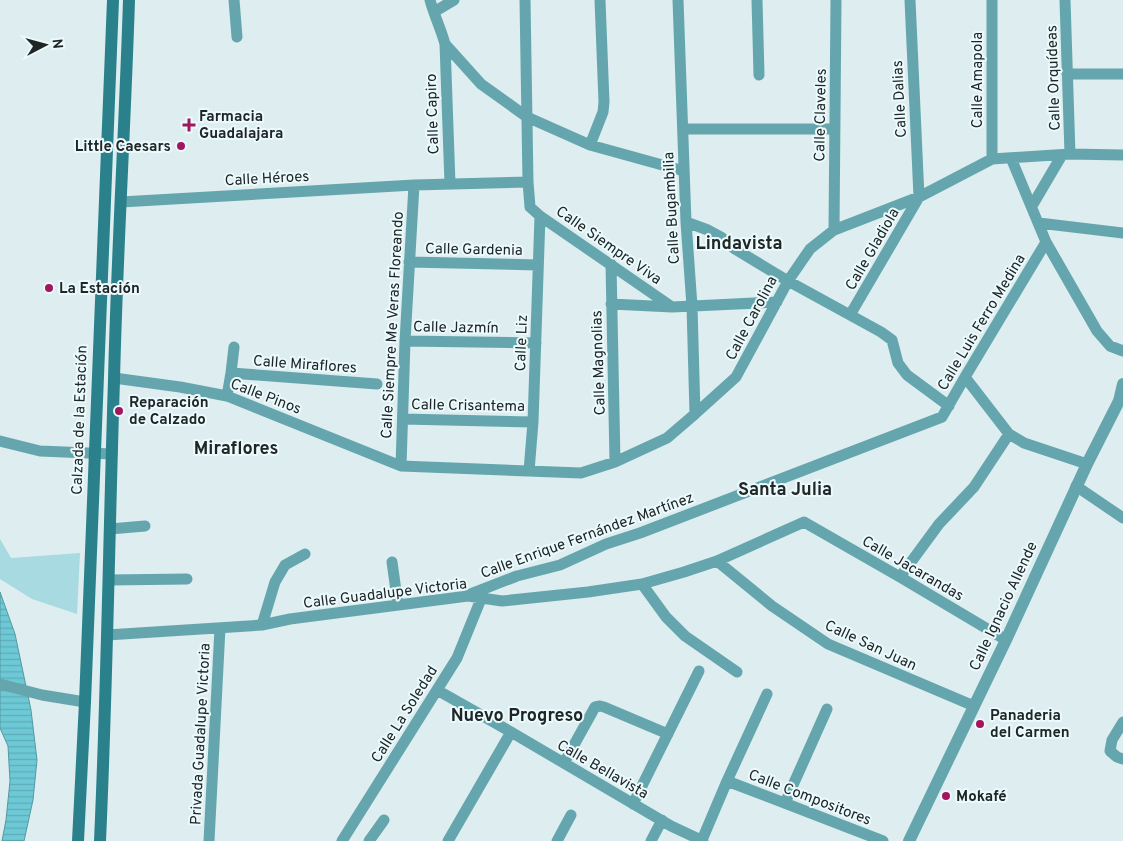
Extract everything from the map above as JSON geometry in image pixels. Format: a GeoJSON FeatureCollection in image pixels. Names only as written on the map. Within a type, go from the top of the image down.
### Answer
{"type":"FeatureCollection","features":[{"type":"Feature","properties":{"kind":"main road","name":"Calzada de la Estación"},"geometry":{"type":"LineString","coordinates":[[78,841],[113,0]]}},
{"type":"Feature","properties":{"kind":"main road"},"geometry":{"type":"LineString","coordinates":[[100,841],[114,378],[129,0]]}},
{"type":"Feature","properties":{"kind":"main road"},"geometry":{"type":"LineString","coordinates":[[85,702],[94,708],[105,722]]}},
{"type":"Feature","properties":{"kind":"street"},"geometry":{"type":"LineString","coordinates":[[234,0],[237,37]]}},
{"type":"Feature","properties":{"kind":"street"},"geometry":{"type":"LineString","coordinates":[[430,0],[445,44],[481,84],[527,118],[590,145],[684,171]]}},
{"type":"Feature","properties":{"kind":"street"},"geometry":{"type":"LineString","coordinates":[[434,12],[454,0]]}},
{"type":"Feature","properties":{"kind":"street"},"geometry":{"type":"LineString","coordinates":[[525,0],[528,182]]}},
{"type":"Feature","properties":{"kind":"street"},"geometry":{"type":"LineString","coordinates":[[590,145],[603,112],[604,102],[600,0]]}},
{"type":"Feature","properties":{"kind":"street","name":"Calle Bugambilia"},"geometry":{"type":"LineString","coordinates":[[678,0],[695,414]]}},
{"type":"Feature","properties":{"kind":"street"},"geometry":{"type":"LineString","coordinates":[[757,0],[759,76]]}},
{"type":"Feature","properties":{"kind":"street","name":"Calle Claveles"},"geometry":{"type":"LineString","coordinates":[[834,230],[836,0]]}},
{"type":"Feature","properties":{"kind":"street","name":"Calle Dalias"},"geometry":{"type":"LineString","coordinates":[[910,0],[919,197]]}},
{"type":"Feature","properties":{"kind":"street","name":"Calle Amapola"},"geometry":{"type":"LineString","coordinates":[[992,159],[994,0]]}},
{"type":"Feature","properties":{"kind":"street","name":"Calle Orquídeas"},"geometry":{"type":"LineString","coordinates":[[1065,0],[1068,74],[1066,155]]}},
{"type":"Feature","properties":{"kind":"street","name":"Calle Capiro"},"geometry":{"type":"LineString","coordinates":[[445,44],[450,184]]}},
{"type":"Feature","properties":{"kind":"street"},"geometry":{"type":"LineString","coordinates":[[1068,74],[1123,74]]}},
{"type":"Feature","properties":{"kind":"street"},"geometry":{"type":"LineString","coordinates":[[683,129],[835,129]]}},
{"type":"Feature","properties":{"kind":"street","name":"Calle Carolina"},"geometry":{"type":"LineString","coordinates":[[401,466],[580,473],[615,462],[667,438],[736,377],[788,281],[810,249],[834,230],[919,197],[992,159],[1123,154]]}},
{"type":"Feature","properties":{"kind":"street"},"geometry":{"type":"LineString","coordinates":[[1032,206],[1066,155]]}},
{"type":"Feature","properties":{"kind":"street"},"geometry":{"type":"LineString","coordinates":[[1011,158],[1046,242],[1097,331],[1110,346],[1123,351]]}},
{"type":"Feature","properties":{"kind":"street","name":"Calle Héroes"},"geometry":{"type":"LineString","coordinates":[[121,202],[414,185],[528,182]]}},
{"type":"Feature","properties":{"kind":"street","name":"Calle Siempre Viva"},"geometry":{"type":"LineString","coordinates":[[528,182],[530,207],[540,216],[672,307]]}},
{"type":"Feature","properties":{"kind":"street","name":"Calle Siempre Me Veras Floreando"},"geometry":{"type":"LineString","coordinates":[[401,466],[405,341],[414,185]]}},
{"type":"Feature","properties":{"kind":"street","name":"Calle Gladiola"},"geometry":{"type":"LineString","coordinates":[[850,316],[919,197]]}},
{"type":"Feature","properties":{"kind":"street","name":"Calle Liz"},"geometry":{"type":"LineString","coordinates":[[529,471],[533,422],[540,216]]}},
{"type":"Feature","properties":{"kind":"street"},"geometry":{"type":"LineString","coordinates":[[686,222],[721,237],[734,249],[881,332],[892,340],[898,363],[907,375],[949,406]]}},
{"type":"Feature","properties":{"kind":"street"},"geometry":{"type":"LineString","coordinates":[[1038,223],[1123,233]]}},
{"type":"Feature","properties":{"kind":"street","name":"Calle Luis Ferro Medina"},"geometry":{"type":"LineString","coordinates":[[942,418],[965,376],[1046,242]]}},
{"type":"Feature","properties":{"kind":"street","name":"Calle Gardenia"},"geometry":{"type":"LineString","coordinates":[[409,262],[538,265]]}},
{"type":"Feature","properties":{"kind":"street","name":"Calle Magnolias"},"geometry":{"type":"LineString","coordinates":[[611,264],[615,462]]}},
{"type":"Feature","properties":{"kind":"street"},"geometry":{"type":"LineString","coordinates":[[611,304],[672,307],[777,302]]}},
{"type":"Feature","properties":{"kind":"street","name":"Calle Jazmín"},"geometry":{"type":"LineString","coordinates":[[405,341],[536,343]]}},
{"type":"Feature","properties":{"kind":"street","name":"Calle Miraflores"},"geometry":{"type":"LineString","coordinates":[[227,396],[232,373],[234,347]]}},
{"type":"Feature","properties":{"kind":"street","name":"Calle Miraflores"},"geometry":{"type":"LineString","coordinates":[[232,373],[377,384]]}},
{"type":"Feature","properties":{"kind":"street"},"geometry":{"type":"LineString","coordinates":[[965,376],[1009,434],[1024,443],[1087,464]]}},
{"type":"Feature","properties":{"kind":"street","name":"Calle Pinos"},"geometry":{"type":"LineString","coordinates":[[114,378],[227,396],[401,466]]}},
{"type":"Feature","properties":{"kind":"street","name":"Calle Ignacio Allende"},"geometry":{"type":"LineString","coordinates":[[909,841],[1006,640],[1076,486],[1121,401],[1123,384]]}},
{"type":"Feature","properties":{"kind":"street","name":"Calle Enrique Fernández Martínez"},"geometry":{"type":"LineString","coordinates":[[468,596],[518,576],[560,565],[606,544],[640,533],[942,418]]}},
{"type":"Feature","properties":{"kind":"street","name":"Calle Crisantema"},"geometry":{"type":"LineString","coordinates":[[403,419],[533,422]]}},
{"type":"Feature","properties":{"kind":"street"},"geometry":{"type":"LineString","coordinates":[[900,577],[939,524],[974,487],[1009,434]]}},
{"type":"Feature","properties":{"kind":"street"},"geometry":{"type":"LineString","coordinates":[[0,441],[40,451],[112,454]]}},
{"type":"Feature","properties":{"kind":"street"},"geometry":{"type":"LineString","coordinates":[[1076,486],[1123,518]]}},
{"type":"Feature","properties":{"kind":"street","name":"Calle Guadalupe Victoria"},"geometry":{"type":"LineString","coordinates":[[107,635],[262,625],[290,619],[468,596],[502,601],[642,584],[716,561],[804,522]]}},
{"type":"Feature","properties":{"kind":"street","name":"Calle Jacarandas"},"geometry":{"type":"LineString","coordinates":[[804,522],[1006,640]]}},
{"type":"Feature","properties":{"kind":"street"},"geometry":{"type":"LineString","coordinates":[[110,529],[145,526]]}},
{"type":"Feature","properties":{"kind":"street"},"geometry":{"type":"LineString","coordinates":[[262,625],[275,582],[285,565],[305,554]]}},
{"type":"Feature","properties":{"kind":"street","name":"Calle San Juan"},"geometry":{"type":"LineString","coordinates":[[716,561],[772,606],[828,644],[974,706]]}},
{"type":"Feature","properties":{"kind":"street"},"geometry":{"type":"LineString","coordinates":[[392,562],[398,604]]}},
{"type":"Feature","properties":{"kind":"street"},"geometry":{"type":"LineString","coordinates":[[109,580],[186,580]]}},
{"type":"Feature","properties":{"kind":"street"},"geometry":{"type":"LineString","coordinates":[[642,584],[666,617],[685,636],[736,672]]}},
{"type":"Feature","properties":{"kind":"street","name":"Calle La Soledad"},"geometry":{"type":"LineString","coordinates":[[342,841],[457,658],[481,599]]}},
{"type":"Feature","properties":{"kind":"street","name":"Privada Guadalupe Victoria"},"geometry":{"type":"LineString","coordinates":[[209,841],[220,628]]}},
{"type":"Feature","properties":{"kind":"street"},"geometry":{"type":"LineString","coordinates":[[633,804],[699,671]]}},
{"type":"Feature","properties":{"kind":"street"},"geometry":{"type":"LineString","coordinates":[[0,684],[42,695],[85,702]]}},
{"type":"Feature","properties":{"kind":"street","name":"Calle Bellavista"},"geometry":{"type":"LineString","coordinates":[[437,690],[671,826],[703,841]]}},
{"type":"Feature","properties":{"kind":"street"},"geometry":{"type":"LineString","coordinates":[[703,841],[727,781],[767,694]]}},
{"type":"Feature","properties":{"kind":"street"},"geometry":{"type":"LineString","coordinates":[[564,763],[595,707],[604,707],[668,734]]}},
{"type":"Feature","properties":{"kind":"street"},"geometry":{"type":"LineString","coordinates":[[785,804],[827,709]]}},
{"type":"Feature","properties":{"kind":"street"},"geometry":{"type":"LineString","coordinates":[[1123,722],[1112,740],[1110,751],[1123,759]]}},
{"type":"Feature","properties":{"kind":"street"},"geometry":{"type":"LineString","coordinates":[[448,841],[511,732]]}},
{"type":"Feature","properties":{"kind":"street","name":"Calle Compositores"},"geometry":{"type":"LineString","coordinates":[[727,781],[884,841]]}},
{"type":"Feature","properties":{"kind":"street"},"geometry":{"type":"LineString","coordinates":[[557,841],[571,815]]}},
{"type":"Feature","properties":{"kind":"street"},"geometry":{"type":"LineString","coordinates":[[369,841],[384,820]]}},
{"type":"Feature","properties":{"kind":"street"},"geometry":{"type":"LineString","coordinates":[[651,841],[662,820]]}},
{"type":"Feature","properties":{"kind":"shaded area"},"geometry":{"type":"Polygon","coordinates":[[[0,539],[11,558],[80,553],[77,614],[32,599],[0,579],[0,539]]]}},
{"type":"Feature","properties":{"kind":"shaded area"},"geometry":{"type":"Polygon","coordinates":[[[0,592],[15,634],[31,710],[37,760],[33,800],[24,841],[2,841],[10,781],[8,746],[0,728],[0,592]]]}},
{"type":"Feature","properties":{"kind":"place","name":"Farmacia Guadalajara"},"geometry":{"type":"Point","coordinates":[189,125]}},
{"type":"Feature","properties":{"kind":"place","name":"Little Caesars"},"geometry":{"type":"Point","coordinates":[181,146]}},
{"type":"Feature","properties":{"kind":"place","name":"La Estación"},"geometry":{"type":"Point","coordinates":[49,288]}},
{"type":"Feature","properties":{"kind":"place","name":"Reparación de Calzado"},"geometry":{"type":"Point","coordinates":[119,411]}},
{"type":"Feature","properties":{"kind":"place","name":"Panaderia del Carmen"},"geometry":{"type":"Point","coordinates":[980,724]}},
{"type":"Feature","properties":{"kind":"place","name":"Mokafé"},"geometry":{"type":"Point","coordinates":[946,796]}},
{"type":"Feature","properties":{"kind":"district","name":"Lindavista"},"geometry":{"type":"Point","coordinates":[739,243]}},
{"type":"Feature","properties":{"kind":"district","name":"Miraflores"},"geometry":{"type":"Point","coordinates":[236,448]}},
{"type":"Feature","properties":{"kind":"district","name":"Santa Julia"},"geometry":{"type":"Point","coordinates":[785,489]}},
{"type":"Feature","properties":{"kind":"district","name":"Nuevo Progreso"},"geometry":{"type":"Point","coordinates":[517,715]}}]}
